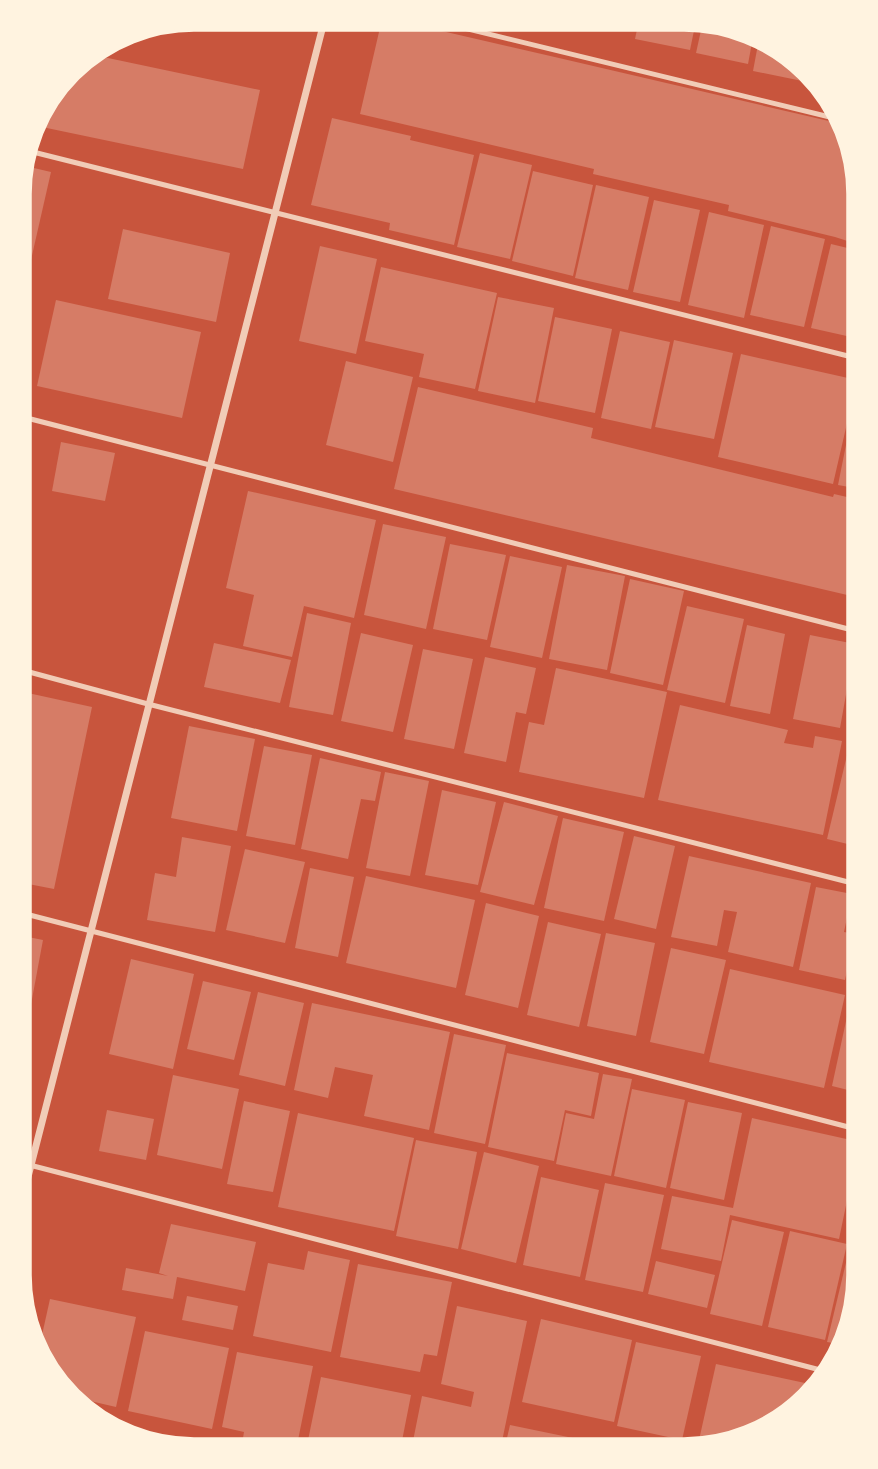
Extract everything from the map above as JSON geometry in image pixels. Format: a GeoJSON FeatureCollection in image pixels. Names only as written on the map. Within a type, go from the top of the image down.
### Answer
{"type":"FeatureCollection","features":[{"type":"Feature","properties":{"kind":"street"},"geometry":{"type":"LineString","coordinates":[[30,1166],[322,30]]}},
{"type":"Feature","properties":{"kind":"lane"},"geometry":{"type":"LineString","coordinates":[[472,30],[828,117]]}},
{"type":"Feature","properties":{"kind":"lane"},"geometry":{"type":"LineString","coordinates":[[35,152],[848,356]]}},
{"type":"Feature","properties":{"kind":"lane"},"geometry":{"type":"LineString","coordinates":[[30,419],[848,629]]}},
{"type":"Feature","properties":{"kind":"lane"},"geometry":{"type":"LineString","coordinates":[[30,672],[848,882]]}},
{"type":"Feature","properties":{"kind":"lane"},"geometry":{"type":"LineString","coordinates":[[30,915],[848,1127]]}},
{"type":"Feature","properties":{"kind":"lane"},"geometry":{"type":"LineString","coordinates":[[30,1166],[818,1369]]}},
{"type":"Feature","properties":{"kind":"building"},"geometry":{"type":"Polygon","coordinates":[[[379,30],[437,30],[831,122],[843,151],[847,172],[848,241],[728,211],[729,205],[593,174],[594,169],[360,114],[379,30]]]}},
{"type":"Feature","properties":{"kind":"building"},"geometry":{"type":"Polygon","coordinates":[[[637,30],[694,30],[690,50],[635,39],[637,30]]]}},
{"type":"Feature","properties":{"kind":"building"},"geometry":{"type":"Polygon","coordinates":[[[701,31],[727,35],[752,44],[748,64],[696,53],[701,31]]]}},
{"type":"Feature","properties":{"kind":"building"},"geometry":{"type":"Polygon","coordinates":[[[757,47],[784,64],[803,81],[753,71],[757,47]]]}},
{"type":"Feature","properties":{"kind":"building"},"geometry":{"type":"Polygon","coordinates":[[[104,57],[260,90],[243,169],[44,127],[70,86],[104,57]]]}},
{"type":"Feature","properties":{"kind":"building"},"geometry":{"type":"Polygon","coordinates":[[[332,118],[411,136],[410,140],[474,155],[454,245],[389,230],[390,223],[311,205],[332,118]]]}},
{"type":"Feature","properties":{"kind":"building"},"geometry":{"type":"Polygon","coordinates":[[[480,153],[532,165],[510,259],[457,247],[480,153]]]}},
{"type":"Feature","properties":{"kind":"building"},"geometry":{"type":"Polygon","coordinates":[[[32,168],[51,172],[30,264],[32,168]]]}},
{"type":"Feature","properties":{"kind":"building"},"geometry":{"type":"Polygon","coordinates":[[[533,171],[593,185],[573,276],[512,261],[533,171]]]}},
{"type":"Feature","properties":{"kind":"building"},"geometry":{"type":"Polygon","coordinates":[[[596,185],[649,197],[628,290],[575,278],[596,185]]]}},
{"type":"Feature","properties":{"kind":"building"},"geometry":{"type":"Polygon","coordinates":[[[654,200],[700,210],[680,302],[633,292],[654,200]]]}},
{"type":"Feature","properties":{"kind":"building"},"geometry":{"type":"Polygon","coordinates":[[[709,212],[764,225],[744,318],[688,305],[709,212]]]}},
{"type":"Feature","properties":{"kind":"building"},"geometry":{"type":"Polygon","coordinates":[[[771,226],[825,239],[804,327],[750,315],[771,226]]]}},
{"type":"Feature","properties":{"kind":"building"},"geometry":{"type":"Polygon","coordinates":[[[123,229],[230,253],[216,322],[108,299],[123,229]]]}},
{"type":"Feature","properties":{"kind":"building"},"geometry":{"type":"Polygon","coordinates":[[[831,244],[848,248],[848,336],[811,328],[831,244]]]}},
{"type":"Feature","properties":{"kind":"building"},"geometry":{"type":"Polygon","coordinates":[[[320,246],[377,259],[356,354],[299,341],[320,246]]]}},
{"type":"Feature","properties":{"kind":"building"},"geometry":{"type":"Polygon","coordinates":[[[381,267],[497,293],[475,389],[419,377],[424,354],[365,341],[381,267]]]}},
{"type":"Feature","properties":{"kind":"building"},"geometry":{"type":"Polygon","coordinates":[[[498,297],[554,308],[535,403],[478,391],[498,297]]]}},
{"type":"Feature","properties":{"kind":"building"},"geometry":{"type":"Polygon","coordinates":[[[56,300],[201,332],[182,418],[37,386],[56,300]]]}},
{"type":"Feature","properties":{"kind":"building"},"geometry":{"type":"Polygon","coordinates":[[[555,317],[612,329],[595,413],[538,401],[555,317]]]}},
{"type":"Feature","properties":{"kind":"building"},"geometry":{"type":"Polygon","coordinates":[[[620,331],[670,342],[651,429],[601,418],[620,331]]]}},
{"type":"Feature","properties":{"kind":"building"},"geometry":{"type":"Polygon","coordinates":[[[674,340],[733,353],[714,439],[655,427],[674,340]]]}},
{"type":"Feature","properties":{"kind":"building"},"geometry":{"type":"Polygon","coordinates":[[[741,354],[848,378],[848,419],[833,484],[718,457],[741,354]]]}},
{"type":"Feature","properties":{"kind":"building"},"geometry":{"type":"Polygon","coordinates":[[[346,361],[413,377],[393,462],[326,445],[346,361]]]}},
{"type":"Feature","properties":{"kind":"building"},"geometry":{"type":"Polygon","coordinates":[[[418,387],[593,428],[591,438],[833,497],[834,494],[848,497],[848,595],[394,489],[418,387]]]}},
{"type":"Feature","properties":{"kind":"building"},"geometry":{"type":"Polygon","coordinates":[[[848,435],[848,487],[838,485],[848,435]]]}},
{"type":"Feature","properties":{"kind":"building"},"geometry":{"type":"Polygon","coordinates":[[[61,442],[115,453],[105,501],[52,491],[61,442]]]}},
{"type":"Feature","properties":{"kind":"building"},"geometry":{"type":"Polygon","coordinates":[[[248,491],[376,520],[354,618],[304,606],[292,657],[243,646],[254,595],[226,588],[248,491]]]}},
{"type":"Feature","properties":{"kind":"building"},"geometry":{"type":"Polygon","coordinates":[[[383,524],[446,537],[426,629],[364,615],[383,524]]]}},
{"type":"Feature","properties":{"kind":"building"},"geometry":{"type":"Polygon","coordinates":[[[450,544],[506,555],[487,640],[433,629],[450,544]]]}},
{"type":"Feature","properties":{"kind":"building"},"geometry":{"type":"Polygon","coordinates":[[[510,556],[562,567],[542,658],[490,647],[510,556]]]}},
{"type":"Feature","properties":{"kind":"building"},"geometry":{"type":"Polygon","coordinates":[[[567,565],[625,576],[607,670],[549,659],[567,565]]]}},
{"type":"Feature","properties":{"kind":"building"},"geometry":{"type":"Polygon","coordinates":[[[630,579],[684,591],[663,685],[610,673],[630,579]]]}},
{"type":"Feature","properties":{"kind":"building"},"geometry":{"type":"Polygon","coordinates":[[[687,606],[744,619],[725,703],[667,690],[687,606]]]}},
{"type":"Feature","properties":{"kind":"building"},"geometry":{"type":"Polygon","coordinates":[[[307,613],[351,623],[333,715],[289,707],[307,613]]]}},
{"type":"Feature","properties":{"kind":"building"},"geometry":{"type":"Polygon","coordinates":[[[747,625],[785,634],[770,714],[730,706],[747,625]]]}},
{"type":"Feature","properties":{"kind":"building"},"geometry":{"type":"Polygon","coordinates":[[[361,633],[413,645],[393,732],[341,721],[361,633]]]}},
{"type":"Feature","properties":{"kind":"building"},"geometry":{"type":"Polygon","coordinates":[[[810,635],[848,643],[848,689],[840,728],[793,719],[810,635]]]}},
{"type":"Feature","properties":{"kind":"building"},"geometry":{"type":"Polygon","coordinates":[[[214,643],[291,660],[280,703],[204,687],[214,643]]]}},
{"type":"Feature","properties":{"kind":"building"},"geometry":{"type":"Polygon","coordinates":[[[423,649],[473,659],[454,749],[404,739],[423,649]]]}},
{"type":"Feature","properties":{"kind":"building"},"geometry":{"type":"Polygon","coordinates":[[[485,657],[536,668],[526,714],[516,712],[506,762],[464,753],[485,657]]]}},
{"type":"Feature","properties":{"kind":"building"},"geometry":{"type":"Polygon","coordinates":[[[556,668],[667,692],[644,798],[519,772],[529,722],[544,725],[556,668]]]}},
{"type":"Feature","properties":{"kind":"building"},"geometry":{"type":"Polygon","coordinates":[[[30,693],[92,707],[54,889],[30,884],[30,693]]]}},
{"type":"Feature","properties":{"kind":"building"},"geometry":{"type":"Polygon","coordinates":[[[680,705],[788,730],[784,743],[813,748],[815,736],[842,741],[823,835],[658,800],[680,705]]]}},
{"type":"Feature","properties":{"kind":"building"},"geometry":{"type":"Polygon","coordinates":[[[189,726],[255,739],[237,831],[171,818],[189,726]]]}},
{"type":"Feature","properties":{"kind":"building"},"geometry":{"type":"Polygon","coordinates":[[[264,746],[312,755],[295,845],[246,836],[264,746]]]}},
{"type":"Feature","properties":{"kind":"building"},"geometry":{"type":"Polygon","coordinates":[[[848,751],[848,844],[827,839],[848,751]]]}},
{"type":"Feature","properties":{"kind":"building"},"geometry":{"type":"Polygon","coordinates":[[[320,758],[381,772],[375,801],[361,799],[348,859],[301,849],[320,758]]]}},
{"type":"Feature","properties":{"kind":"building"},"geometry":{"type":"Polygon","coordinates":[[[385,772],[429,781],[410,876],[366,868],[385,772]]]}},
{"type":"Feature","properties":{"kind":"building"},"geometry":{"type":"Polygon","coordinates":[[[442,790],[496,802],[478,885],[425,875],[442,790]]]}},
{"type":"Feature","properties":{"kind":"building"},"geometry":{"type":"Polygon","coordinates":[[[504,802],[558,816],[534,905],[480,892],[504,802]]]}},
{"type":"Feature","properties":{"kind":"building"},"geometry":{"type":"Polygon","coordinates":[[[563,818],[624,832],[604,921],[544,908],[563,818]]]}},
{"type":"Feature","properties":{"kind":"building"},"geometry":{"type":"Polygon","coordinates":[[[634,836],[675,846],[656,929],[614,919],[634,836]]]}},
{"type":"Feature","properties":{"kind":"building"},"geometry":{"type":"Polygon","coordinates":[[[182,837],[231,846],[215,932],[147,920],[155,873],[176,877],[182,837]]]}},
{"type":"Feature","properties":{"kind":"building"},"geometry":{"type":"Polygon","coordinates":[[[245,849],[305,862],[285,943],[226,930],[245,849]]]}},
{"type":"Feature","properties":{"kind":"building"},"geometry":{"type":"Polygon","coordinates":[[[689,856],[811,883],[793,967],[728,952],[737,912],[724,910],[717,946],[671,937],[689,856]]]}},
{"type":"Feature","properties":{"kind":"building"},"geometry":{"type":"Polygon","coordinates":[[[310,868],[354,877],[338,957],[295,948],[310,868]]]}},
{"type":"Feature","properties":{"kind":"building"},"geometry":{"type":"Polygon","coordinates":[[[366,876],[475,900],[456,988],[346,963],[366,876]]]}},
{"type":"Feature","properties":{"kind":"building"},"geometry":{"type":"Polygon","coordinates":[[[816,887],[848,893],[844,932],[848,933],[848,966],[845,980],[799,970],[816,887]]]}},
{"type":"Feature","properties":{"kind":"building"},"geometry":{"type":"Polygon","coordinates":[[[486,903],[539,916],[518,1008],[465,995],[486,903]]]}},
{"type":"Feature","properties":{"kind":"building"},"geometry":{"type":"Polygon","coordinates":[[[548,922],[601,934],[579,1027],[527,1015],[548,922]]]}},
{"type":"Feature","properties":{"kind":"building"},"geometry":{"type":"Polygon","coordinates":[[[606,933],[655,943],[636,1036],[587,1026],[606,933]]]}},
{"type":"Feature","properties":{"kind":"building"},"geometry":{"type":"Polygon","coordinates":[[[30,937],[43,940],[30,1010],[30,937]]]}},
{"type":"Feature","properties":{"kind":"building"},"geometry":{"type":"Polygon","coordinates":[[[671,948],[726,960],[704,1054],[650,1042],[671,948]]]}},
{"type":"Feature","properties":{"kind":"building"},"geometry":{"type":"Polygon","coordinates":[[[131,959],[194,974],[173,1069],[109,1054],[131,959]]]}},
{"type":"Feature","properties":{"kind":"building"},"geometry":{"type":"Polygon","coordinates":[[[730,969],[845,995],[824,1088],[709,1062],[730,969]]]}},
{"type":"Feature","properties":{"kind":"building"},"geometry":{"type":"Polygon","coordinates":[[[203,981],[251,992],[234,1060],[187,1049],[203,981]]]}},
{"type":"Feature","properties":{"kind":"building"},"geometry":{"type":"Polygon","coordinates":[[[258,992],[304,1003],[285,1086],[239,1075],[258,992]]]}},
{"type":"Feature","properties":{"kind":"building"},"geometry":{"type":"Polygon","coordinates":[[[312,1003],[450,1032],[429,1130],[364,1116],[373,1075],[335,1067],[328,1098],[294,1090],[312,1003]]]}},
{"type":"Feature","properties":{"kind":"building"},"geometry":{"type":"Polygon","coordinates":[[[848,1012],[848,1090],[832,1086],[848,1012]]]}},
{"type":"Feature","properties":{"kind":"building"},"geometry":{"type":"Polygon","coordinates":[[[454,1034],[506,1045],[485,1144],[434,1133],[454,1034]]]}},
{"type":"Feature","properties":{"kind":"building"},"geometry":{"type":"Polygon","coordinates":[[[507,1053],[599,1073],[591,1116],[565,1110],[554,1161],[488,1147],[507,1053]]]}},
{"type":"Feature","properties":{"kind":"building"},"geometry":{"type":"Polygon","coordinates":[[[603,1074],[632,1079],[611,1176],[556,1164],[566,1113],[594,1119],[603,1074]]]}},
{"type":"Feature","properties":{"kind":"building"},"geometry":{"type":"Polygon","coordinates":[[[173,1075],[239,1089],[222,1169],[157,1155],[173,1075]]]}},
{"type":"Feature","properties":{"kind":"building"},"geometry":{"type":"Polygon","coordinates":[[[632,1089],[685,1100],[666,1188],[614,1176],[632,1089]]]}},
{"type":"Feature","properties":{"kind":"building"},"geometry":{"type":"Polygon","coordinates":[[[244,1101],[290,1111],[273,1192],[227,1184],[244,1101]]]}},
{"type":"Feature","properties":{"kind":"building"},"geometry":{"type":"Polygon","coordinates":[[[688,1102],[742,1113],[724,1200],[670,1188],[688,1102]]]}},
{"type":"Feature","properties":{"kind":"building"},"geometry":{"type":"Polygon","coordinates":[[[107,1110],[154,1119],[146,1160],[99,1151],[107,1110]]]}},
{"type":"Feature","properties":{"kind":"building"},"geometry":{"type":"Polygon","coordinates":[[[298,1113],[414,1138],[394,1231],[278,1207],[298,1113]]]}},
{"type":"Feature","properties":{"kind":"building"},"geometry":{"type":"Polygon","coordinates":[[[752,1118],[848,1139],[848,1196],[839,1239],[730,1215],[721,1261],[661,1249],[672,1196],[733,1208],[752,1118]]]}},
{"type":"Feature","properties":{"kind":"building"},"geometry":{"type":"Polygon","coordinates":[[[416,1140],[477,1152],[458,1249],[396,1236],[416,1140]]]}},
{"type":"Feature","properties":{"kind":"building"},"geometry":{"type":"Polygon","coordinates":[[[484,1152],[539,1166],[516,1263],[461,1249],[484,1152]]]}},
{"type":"Feature","properties":{"kind":"building"},"geometry":{"type":"Polygon","coordinates":[[[541,1177],[599,1190],[580,1277],[523,1265],[541,1177]]]}},
{"type":"Feature","properties":{"kind":"building"},"geometry":{"type":"Polygon","coordinates":[[[605,1183],[664,1195],[643,1292],[585,1280],[605,1183]]]}},
{"type":"Feature","properties":{"kind":"building"},"geometry":{"type":"Polygon","coordinates":[[[732,1220],[784,1232],[762,1326],[710,1314],[732,1220]]]}},
{"type":"Feature","properties":{"kind":"building"},"geometry":{"type":"Polygon","coordinates":[[[171,1224],[256,1242],[245,1291],[177,1277],[173,1299],[122,1290],[126,1268],[168,1276],[159,1273],[171,1224]]]}},
{"type":"Feature","properties":{"kind":"building"},"geometry":{"type":"Polygon","coordinates":[[[790,1231],[847,1244],[825,1340],[768,1327],[790,1231]]]}},
{"type":"Feature","properties":{"kind":"building"},"geometry":{"type":"Polygon","coordinates":[[[308,1251],[350,1260],[331,1352],[253,1336],[268,1263],[304,1270],[308,1251]]]}},
{"type":"Feature","properties":{"kind":"building"},"geometry":{"type":"Polygon","coordinates":[[[848,1254],[848,1286],[840,1328],[833,1343],[827,1342],[848,1254]]]}},
{"type":"Feature","properties":{"kind":"building"},"geometry":{"type":"Polygon","coordinates":[[[656,1261],[715,1275],[707,1308],[648,1294],[656,1261]]]}},
{"type":"Feature","properties":{"kind":"building"},"geometry":{"type":"Polygon","coordinates":[[[358,1264],[452,1282],[437,1356],[424,1354],[420,1372],[340,1357],[358,1264]]]}},
{"type":"Feature","properties":{"kind":"building"},"geometry":{"type":"Polygon","coordinates":[[[187,1296],[238,1306],[233,1330],[182,1320],[187,1296]]]}},
{"type":"Feature","properties":{"kind":"building"},"geometry":{"type":"Polygon","coordinates":[[[50,1299],[136,1317],[116,1407],[89,1401],[78,1391],[64,1375],[42,1337],[50,1299]]]}},
{"type":"Feature","properties":{"kind":"building"},"geometry":{"type":"Polygon","coordinates":[[[457,1306],[527,1321],[502,1439],[413,1439],[422,1396],[471,1407],[474,1392],[441,1384],[457,1306]]]}},
{"type":"Feature","properties":{"kind":"building"},"geometry":{"type":"Polygon","coordinates":[[[541,1319],[632,1340],[614,1422],[522,1402],[541,1319]]]}},
{"type":"Feature","properties":{"kind":"building"},"geometry":{"type":"Polygon","coordinates":[[[145,1331],[229,1348],[212,1429],[128,1411],[145,1331]]]}},
{"type":"Feature","properties":{"kind":"building"},"geometry":{"type":"Polygon","coordinates":[[[636,1342],[701,1356],[682,1439],[617,1426],[636,1342]]]}},
{"type":"Feature","properties":{"kind":"building"},"geometry":{"type":"Polygon","coordinates":[[[237,1352],[313,1366],[298,1439],[243,1439],[244,1432],[222,1427],[237,1352]]]}},
{"type":"Feature","properties":{"kind":"building"},"geometry":{"type":"Polygon","coordinates":[[[716,1364],[807,1383],[784,1405],[747,1427],[699,1438],[716,1364]]]}},
{"type":"Feature","properties":{"kind":"building"},"geometry":{"type":"Polygon","coordinates":[[[321,1377],[411,1395],[402,1439],[308,1439],[321,1377]]]}},
{"type":"Feature","properties":{"kind":"building"},"geometry":{"type":"Polygon","coordinates":[[[510,1425],[578,1439],[507,1439],[510,1425]]]}}]}
